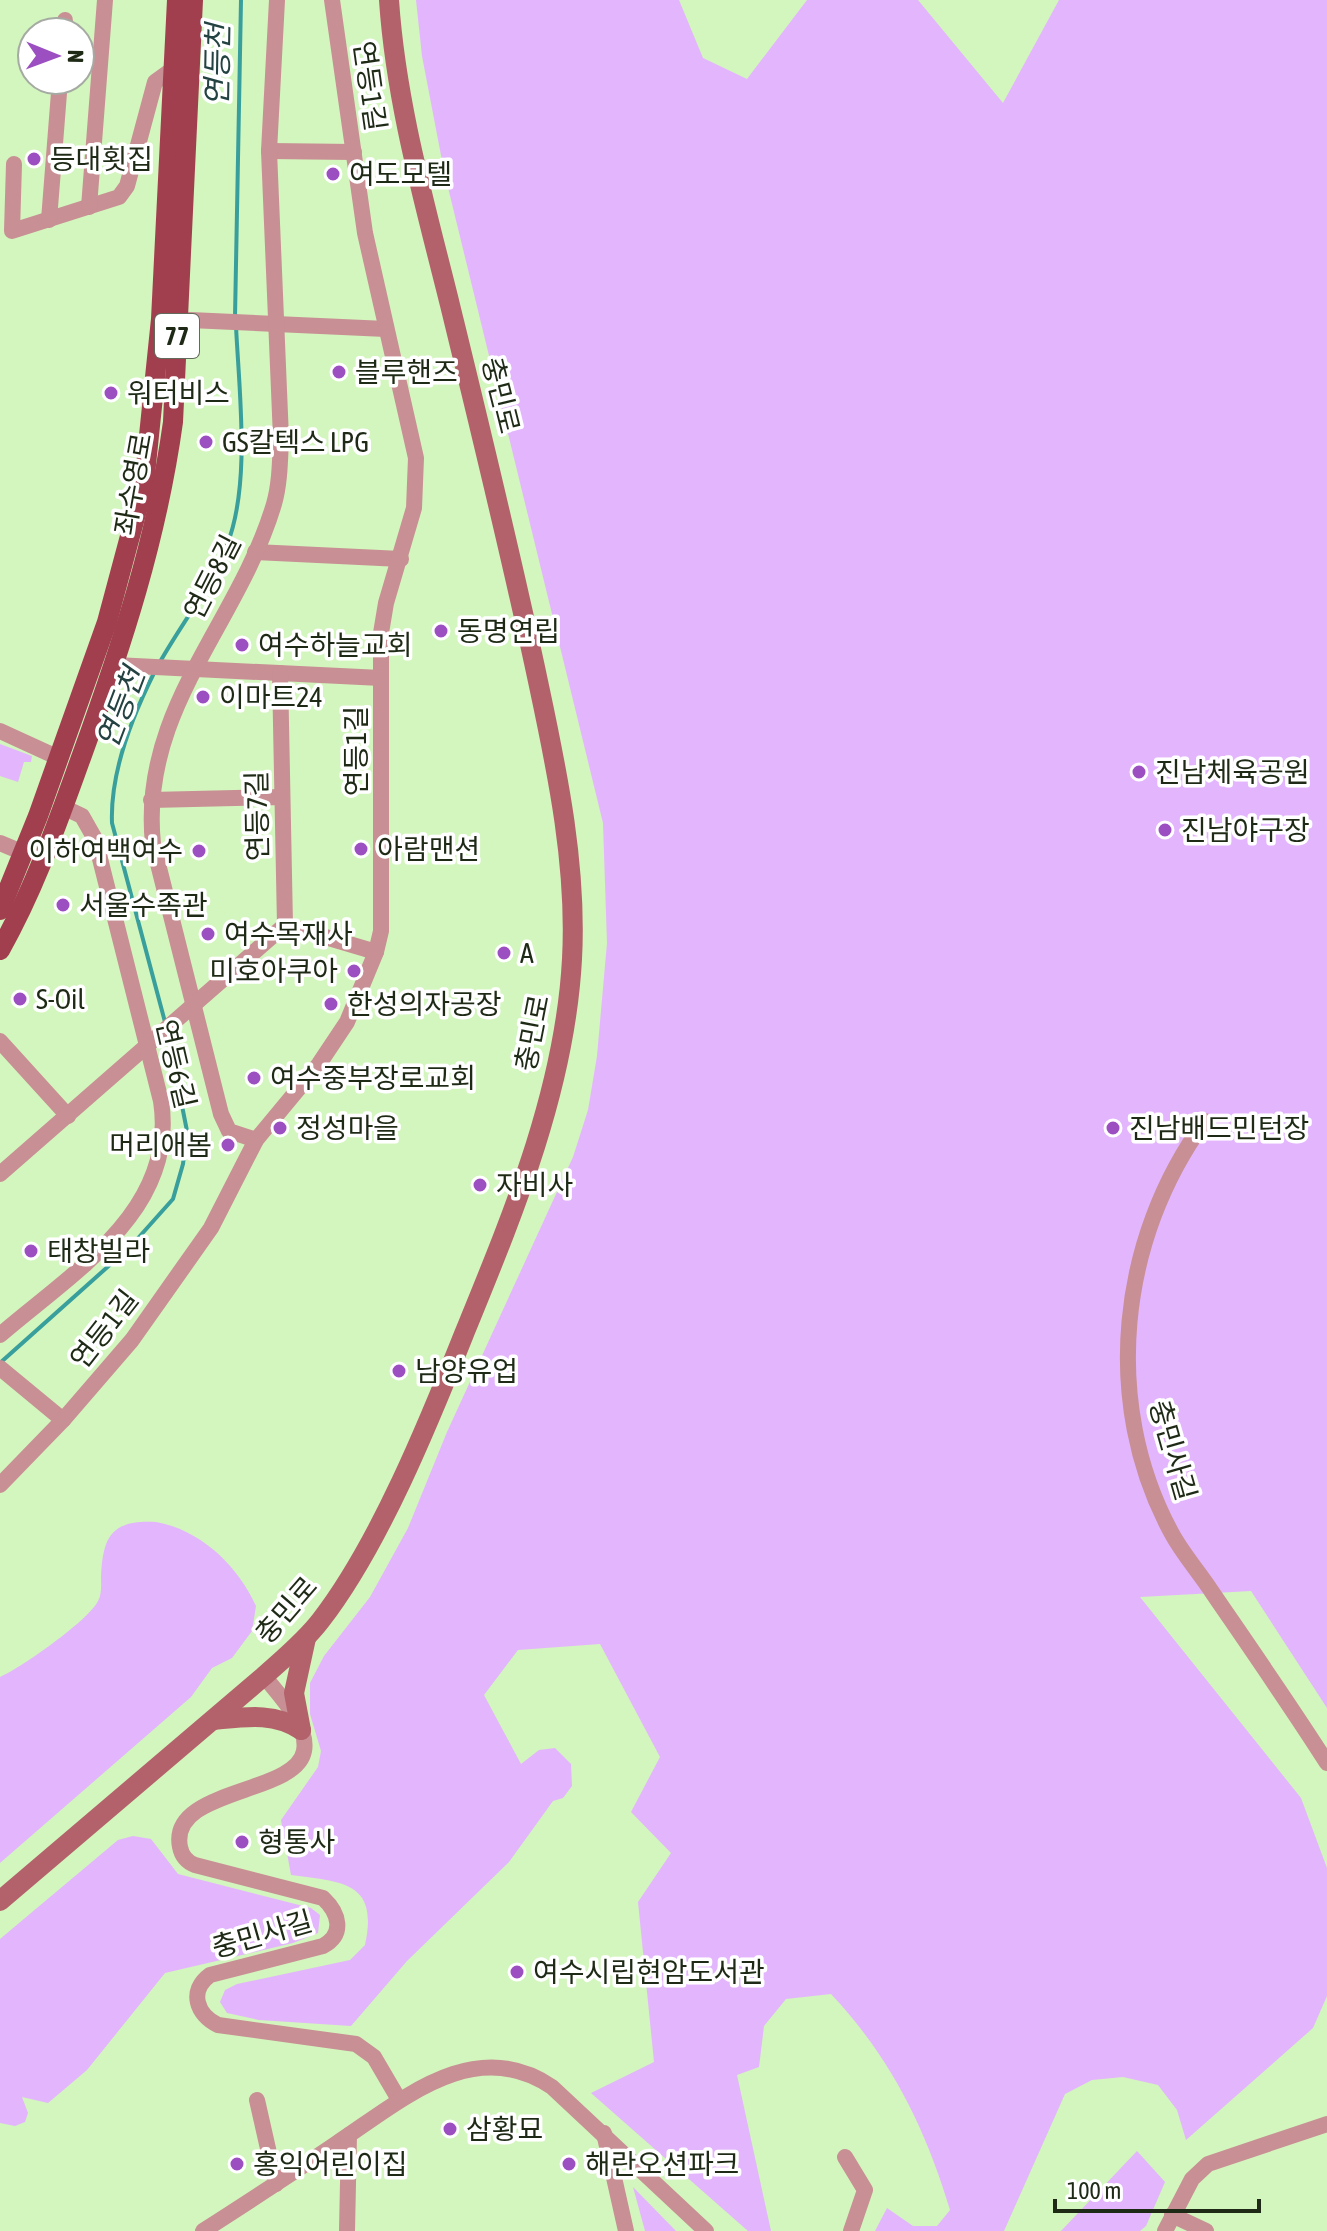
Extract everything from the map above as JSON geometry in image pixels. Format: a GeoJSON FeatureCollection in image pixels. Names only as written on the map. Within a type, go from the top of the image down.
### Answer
{"type":"FeatureCollection","features":[{"type":"Feature","properties":{"kind":"main road","name":"좌수영로"},"geometry":{"type":"LineString","coordinates":[[0,950],[27,899],[53,815],[119,665],[164,488],[173,422],[170,319],[173,69],[177,0]]}},
{"type":"Feature","properties":{"kind":"main road","name":"좌수영로"},"geometry":{"type":"LineString","coordinates":[[0,910],[24,853],[53,815],[59,758],[132,536],[170,319],[193,0]]}},
{"type":"Feature","properties":{"kind":"street"},"geometry":{"type":"LineString","coordinates":[[89,207],[105,0]]}},
{"type":"Feature","properties":{"kind":"street","name":"연등8길"},"geometry":{"type":"LineString","coordinates":[[256,1140],[234,1134],[223,1121],[153,844],[151,800],[163,743],[192,668],[255,552],[275,502],[280,461],[269,151],[277,0]]}},
{"type":"Feature","properties":{"kind":"street","name":"연등1길"},"geometry":{"type":"LineString","coordinates":[[0,1485],[63,1420],[132,1340],[211,1228],[256,1140],[319,1064],[347,1022],[376,952],[383,906],[383,618],[414,508],[416,458],[365,233],[332,0]]}},
{"type":"Feature","properties":{"kind":"street","name":"충민로"},"geometry":{"type":"LineString","coordinates":[[0,1901],[264,1676],[306,1638],[331,1607],[377,1528],[448,1375],[517,1204],[554,1071],[572,957],[565,829],[553,746],[516,571],[407,132],[389,0]]}},
{"type":"Feature","properties":{"kind":"street"},"geometry":{"type":"LineString","coordinates":[[14,164],[12,231],[123,194],[155,82],[173,69]]}},
{"type":"Feature","properties":{"kind":"street"},"geometry":{"type":"LineString","coordinates":[[49,220],[59,96]]}},
{"type":"Feature","properties":{"kind":"street"},"geometry":{"type":"LineString","coordinates":[[269,151],[354,152]]}},
{"type":"Feature","properties":{"kind":"street"},"geometry":{"type":"LineString","coordinates":[[170,319],[386,329]]}},
{"type":"Feature","properties":{"kind":"street"},"geometry":{"type":"LineString","coordinates":[[255,552],[401,559]]}},
{"type":"Feature","properties":{"kind":"street"},"geometry":{"type":"LineString","coordinates":[[119,665],[381,678]]}},
{"type":"Feature","properties":{"kind":"street","name":"연등7길"},"geometry":{"type":"LineString","coordinates":[[280,673],[285,925]]}},
{"type":"Feature","properties":{"kind":"street"},"geometry":{"type":"LineString","coordinates":[[0,731],[59,758]]}},
{"type":"Feature","properties":{"kind":"street"},"geometry":{"type":"LineString","coordinates":[[151,800],[282,797]]}},
{"type":"Feature","properties":{"kind":"street","name":"연등6길"},"geometry":{"type":"LineString","coordinates":[[0,1335],[112,1236],[150,1189],[160,1162],[164,1131],[147,1048],[95,839],[82,816],[53,815]]}},
{"type":"Feature","properties":{"kind":"street"},"geometry":{"type":"LineString","coordinates":[[0,843],[24,853]]}},
{"type":"Feature","properties":{"kind":"street"},"geometry":{"type":"LineString","coordinates":[[0,1174],[285,925],[376,952]]}},
{"type":"Feature","properties":{"kind":"street"},"geometry":{"type":"LineString","coordinates":[[0,1041],[68,1116]]}},
{"type":"Feature","properties":{"kind":"street","name":"충민사길"},"geometry":{"type":"LineString","coordinates":[[1205,1121],[1181,1154],[1156,1204],[1138,1262],[1126,1363],[1133,1418],[1147,1475],[1171,1533],[1327,1763]]}},
{"type":"Feature","properties":{"kind":"street"},"geometry":{"type":"LineString","coordinates":[[0,1368],[63,1420]]}},
{"type":"Feature","properties":{"kind":"street"},"geometry":{"type":"LineString","coordinates":[[301,1730],[294,1693],[306,1638]]}},
{"type":"Feature","properties":{"kind":"street"},"geometry":{"type":"LineString","coordinates":[[264,1676],[301,1730]]}},
{"type":"Feature","properties":{"kind":"street"},"geometry":{"type":"LineString","coordinates":[[214,1720],[263,1716],[287,1721],[301,1730]]}},
{"type":"Feature","properties":{"kind":"street","name":"충민사길"},"geometry":{"type":"LineString","coordinates":[[301,1730],[304,1750],[295,1765],[191,1815],[183,1826],[180,1847],[190,1864],[323,1898],[336,1915],[337,1931],[323,1946],[210,1975],[200,1987],[198,2005],[205,2017],[218,2025],[356,2044],[374,2057],[398,2098]]}},
{"type":"Feature","properties":{"kind":"street"},"geometry":{"type":"LineString","coordinates":[[203,2231],[349,2135],[398,2098],[458,2072],[510,2069],[529,2074],[552,2087],[706,2231]]}},
{"type":"Feature","properties":{"kind":"street"},"geometry":{"type":"LineString","coordinates":[[257,2100],[276,2184]]}},
{"type":"Feature","properties":{"kind":"street"},"geometry":{"type":"LineString","coordinates":[[1206,2231],[1168,2223],[1192,2179],[1208,2164],[1327,2124]]}},
{"type":"Feature","properties":{"kind":"street"},"geometry":{"type":"LineString","coordinates":[[604,2133],[626,2231]]}},
{"type":"Feature","properties":{"kind":"street"},"geometry":{"type":"LineString","coordinates":[[347,2231],[349,2135]]}},
{"type":"Feature","properties":{"kind":"street"},"geometry":{"type":"LineString","coordinates":[[845,2157],[865,2192],[851,2231]]}},
{"type":"Feature","properties":{"kind":"shaded area"},"geometry":{"type":"Polygon","coordinates":[[[416,0],[679,0],[703,58],[747,79],[807,0],[918,0],[1003,103],[1059,0],[1327,0],[1327,1708],[1251,1591],[1140,1597],[1301,1798],[1327,1868],[1327,1996],[1313,2028],[1186,2140],[1177,2110],[1158,2085],[1123,2077],[1092,2080],[1065,2094],[1004,2231],[875,2231],[887,2208],[913,2226],[937,2226],[950,2210],[929,2150],[904,2095],[871,2043],[831,1994],[786,1999],[764,2026],[759,2067],[737,2075],[771,2231],[748,2231],[591,2093],[654,2062],[638,1902],[671,1853],[631,1812],[660,1757],[600,1644],[518,1650],[484,1695],[521,1764],[539,1750],[555,1748],[571,1764],[572,1786],[563,1798],[553,1801],[509,1862],[407,1961],[351,2026],[259,2020],[227,2013],[220,2002],[225,1990],[237,1984],[350,1960],[365,1945],[367,1908],[361,1897],[341,1883],[291,1875],[281,1820],[318,1767],[321,1751],[310,1714],[310,1683],[324,1656],[370,1597],[408,1528],[447,1432],[573,1157],[588,1110],[597,1056],[607,943],[603,823],[444,171],[422,56],[416,0]]]}},
{"type":"Feature","properties":{"kind":"shaded area"},"geometry":{"type":"Polygon","coordinates":[[[0,744],[32,756],[31,762],[24,762],[18,782],[0,776],[0,744]]]}},
{"type":"Feature","properties":{"kind":"shaded area"},"geometry":{"type":"Polygon","coordinates":[[[156,1522],[188,1533],[228,1564],[256,1606],[252,1631],[232,1658],[212,1668],[191,1697],[0,1863],[0,1677],[54,1643],[92,1609],[100,1595],[104,1550],[113,1533],[129,1524],[156,1522]]]}},
{"type":"Feature","properties":{"kind":"shaded area"},"geometry":{"type":"Polygon","coordinates":[[[133,1836],[151,1839],[178,1874],[311,1908],[320,1915],[318,1933],[293,1943],[165,1973],[87,2070],[48,2103],[22,2097],[28,2113],[25,2122],[15,2126],[0,2123],[0,1939],[118,1840],[133,1836]]]}},
{"type":"Feature","properties":{"kind":"shaded area"},"geometry":{"type":"Polygon","coordinates":[[[1137,2151],[1165,2182],[1146,2226],[1140,2231],[1061,2231],[1137,2151]]]}},
{"type":"Feature","properties":{"kind":"shaded area"},"geometry":{"type":"Polygon","coordinates":[[[633,2187],[676,2231],[645,2231],[633,2187]]]}},
{"type":"Feature","properties":{"kind":"waterway","name":"연등천"},"geometry":{"type":"LineString","coordinates":[[235,317],[241,0]]}},
{"type":"Feature","properties":{"kind":"waterway","name":"연등천"},"geometry":{"type":"LineString","coordinates":[[160,662],[213,576],[234,521],[239,494],[242,437],[236,326]]}},
{"type":"Feature","properties":{"kind":"waterway","name":"연등천"},"geometry":{"type":"LineString","coordinates":[[154,673],[124,746],[112,804],[112,823],[165,1022]]}},
{"type":"Feature","properties":{"kind":"waterway","name":"연등천"},"geometry":{"type":"LineString","coordinates":[[0,1363],[131,1246],[173,1199],[183,1164],[187,1131],[168,1035]]}},
{"type":"Feature","properties":{"kind":"place","name":"등대횟집"},"geometry":{"type":"Point","coordinates":[34,159]}},
{"type":"Feature","properties":{"kind":"place","name":"여도모텔"},"geometry":{"type":"Point","coordinates":[333,174]}},
{"type":"Feature","properties":{"kind":"place","name":"블루핸즈"},"geometry":{"type":"Point","coordinates":[339,372]}},
{"type":"Feature","properties":{"kind":"place","name":"워터비스"},"geometry":{"type":"Point","coordinates":[111,393]}},
{"type":"Feature","properties":{"kind":"place","name":"GS칼텍스 LPG"},"geometry":{"type":"Point","coordinates":[206,442]}},
{"type":"Feature","properties":{"kind":"place","name":"동명연립"},"geometry":{"type":"Point","coordinates":[441,631]}},
{"type":"Feature","properties":{"kind":"place","name":"여수하늘교회"},"geometry":{"type":"Point","coordinates":[242,645]}},
{"type":"Feature","properties":{"kind":"place","name":"이마트24"},"geometry":{"type":"Point","coordinates":[203,697]}},
{"type":"Feature","properties":{"kind":"place","name":"진남체육공원"},"geometry":{"type":"Point","coordinates":[1139,772]}},
{"type":"Feature","properties":{"kind":"place","name":"진남야구장"},"geometry":{"type":"Point","coordinates":[1165,830]}},
{"type":"Feature","properties":{"kind":"place","name":"아람맨션"},"geometry":{"type":"Point","coordinates":[361,849]}},
{"type":"Feature","properties":{"kind":"place","name":"이하여백여수"},"geometry":{"type":"Point","coordinates":[199,851]}},
{"type":"Feature","properties":{"kind":"place","name":"서울수족관"},"geometry":{"type":"Point","coordinates":[63,905]}},
{"type":"Feature","properties":{"kind":"place","name":"여수목재사"},"geometry":{"type":"Point","coordinates":[208,934]}},
{"type":"Feature","properties":{"kind":"place","name":"A"},"geometry":{"type":"Point","coordinates":[504,953]}},
{"type":"Feature","properties":{"kind":"place","name":"미호아쿠아"},"geometry":{"type":"Point","coordinates":[354,971]}},
{"type":"Feature","properties":{"kind":"place","name":"S-Oil"},"geometry":{"type":"Point","coordinates":[20,999]}},
{"type":"Feature","properties":{"kind":"place","name":"한성의자공장"},"geometry":{"type":"Point","coordinates":[331,1004]}},
{"type":"Feature","properties":{"kind":"place","name":"여수중부장로교회"},"geometry":{"type":"Point","coordinates":[254,1078]}},
{"type":"Feature","properties":{"kind":"place","name":"정성마을"},"geometry":{"type":"Point","coordinates":[280,1128]}},
{"type":"Feature","properties":{"kind":"place","name":"진남배드민턴장"},"geometry":{"type":"Point","coordinates":[1113,1128]}},
{"type":"Feature","properties":{"kind":"place","name":"머리애봄"},"geometry":{"type":"Point","coordinates":[228,1145]}},
{"type":"Feature","properties":{"kind":"place","name":"자비사"},"geometry":{"type":"Point","coordinates":[480,1185]}},
{"type":"Feature","properties":{"kind":"place","name":"태창빌라"},"geometry":{"type":"Point","coordinates":[31,1251]}},
{"type":"Feature","properties":{"kind":"place","name":"남양유업"},"geometry":{"type":"Point","coordinates":[399,1371]}},
{"type":"Feature","properties":{"kind":"place","name":"형통사"},"geometry":{"type":"Point","coordinates":[242,1842]}},
{"type":"Feature","properties":{"kind":"place","name":"여수시립현암도서관"},"geometry":{"type":"Point","coordinates":[517,1972]}},
{"type":"Feature","properties":{"kind":"place","name":"삼황묘"},"geometry":{"type":"Point","coordinates":[450,2129]}},
{"type":"Feature","properties":{"kind":"place","name":"홍익어린이집"},"geometry":{"type":"Point","coordinates":[237,2164]}},
{"type":"Feature","properties":{"kind":"place","name":"해란오션파크"},"geometry":{"type":"Point","coordinates":[569,2164]}}]}
